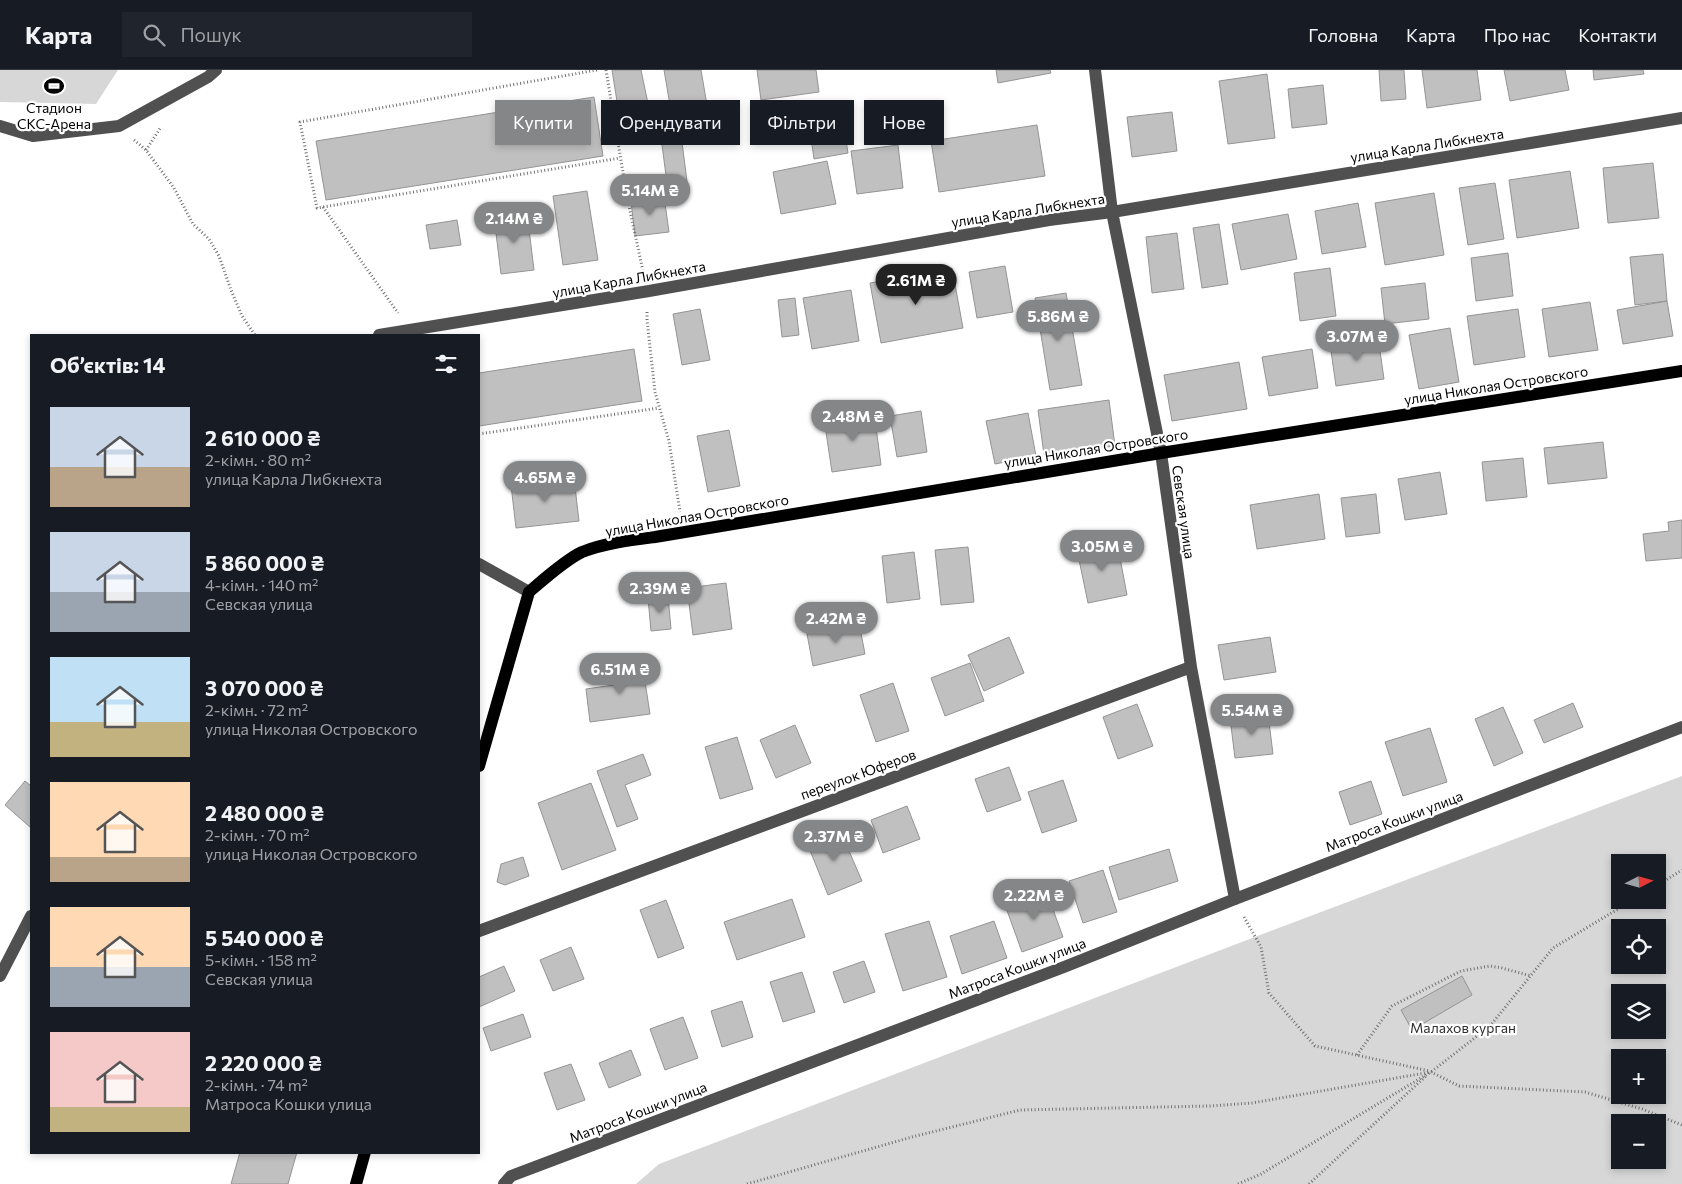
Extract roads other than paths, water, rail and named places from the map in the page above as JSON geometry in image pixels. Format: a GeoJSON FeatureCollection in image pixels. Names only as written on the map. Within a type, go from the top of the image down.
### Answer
{"type":"FeatureCollection","features":[{"type":"Feature","properties":{"kind":"main road","name":"улица Николая Островского"},"geometry":{"type":"LineString","coordinates":[[529,592],[581,552],[620,542],[1160,452],[1682,371]]}},
{"type":"Feature","properties":{"kind":"main road"},"geometry":{"type":"LineString","coordinates":[[480,763],[529,592]]}},
{"type":"Feature","properties":{"kind":"main road"},"geometry":{"type":"LineString","coordinates":[[356,1184],[364,1154]]}},
{"type":"Feature","properties":{"kind":"street"},"geometry":{"type":"LineString","coordinates":[[0,126],[33,136],[119,126],[208,77],[216,70]]}},
{"type":"Feature","properties":{"kind":"street","name":"Севская улица"},"geometry":{"type":"LineString","coordinates":[[1094,70],[1112,212],[1160,452],[1191,667],[1235,899]]}},
{"type":"Feature","properties":{"kind":"street","name":"улица Карла Либкнехта"},"geometry":{"type":"LineString","coordinates":[[385,334],[649,291],[1049,220],[1112,212],[1682,118]]}},
{"type":"Feature","properties":{"kind":"street"},"geometry":{"type":"LineString","coordinates":[[480,565],[529,592]]}},
{"type":"Feature","properties":{"kind":"street","name":"переулок Юферов"},"geometry":{"type":"LineString","coordinates":[[480,931],[1191,667]]}},
{"type":"Feature","properties":{"kind":"street","name":"Матроса Кошки улица"},"geometry":{"type":"LineString","coordinates":[[504,1184],[511,1176],[1064,967],[1682,727]]}},
{"type":"Feature","properties":{"kind":"street"},"geometry":{"type":"LineString","coordinates":[[0,976],[30,918]]}},
{"type":"Feature","properties":{"kind":"place","name":"Стадион СКС-Арена"},"geometry":{"type":"Point","coordinates":[54,86]}},
{"type":"Feature","properties":{"kind":"park label","name":"Малахов курган"},"geometry":{"type":"Point","coordinates":[1463,1027]}}]}
